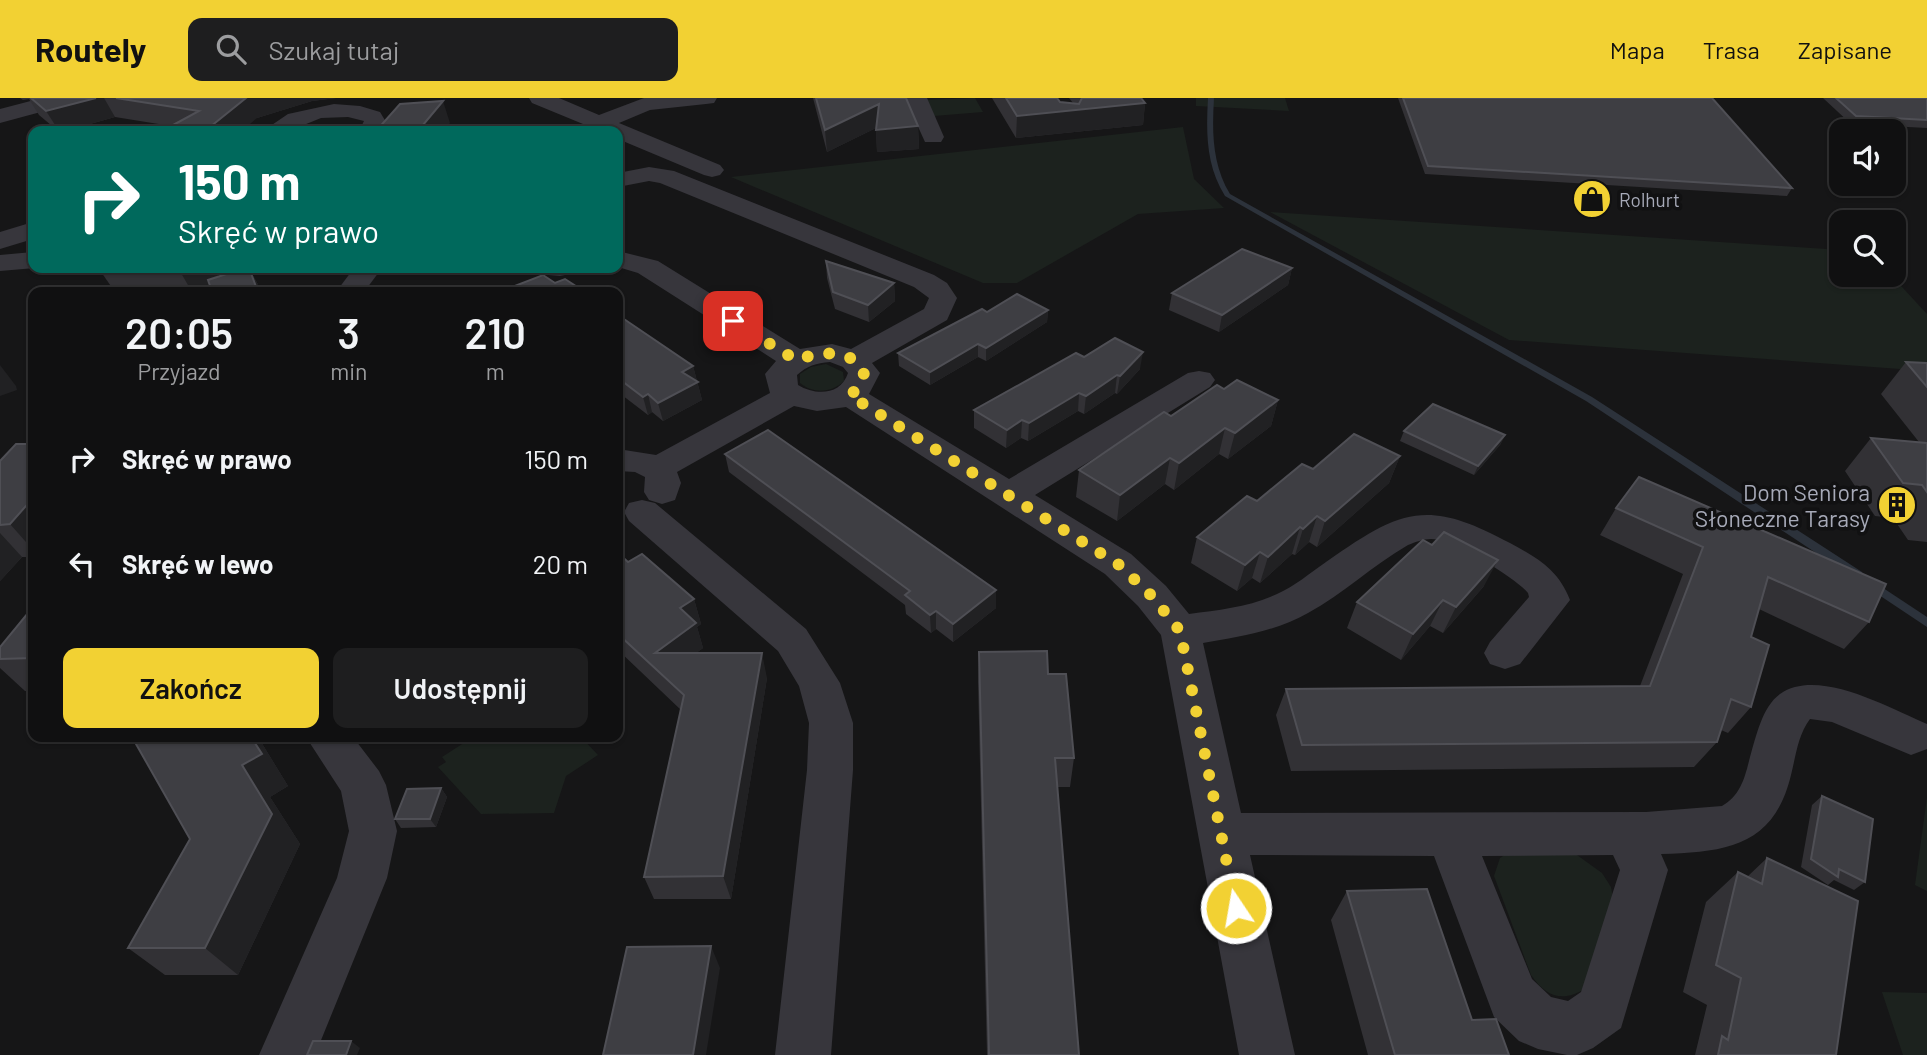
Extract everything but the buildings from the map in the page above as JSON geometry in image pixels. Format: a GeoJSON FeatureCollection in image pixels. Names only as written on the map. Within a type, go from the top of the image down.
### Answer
{"type":"FeatureCollection","features":[{"type":"Feature","properties":{"kind":"street"},"geometry":{"type":"LineString","coordinates":[[0,116],[66,98]]}},
{"type":"Feature","properties":{"kind":"street"},"geometry":{"type":"LineString","coordinates":[[540,98],[610,126]]}},
{"type":"Feature","properties":{"kind":"street"},"geometry":{"type":"LineString","coordinates":[[601,122],[646,104],[706,98]]}},
{"type":"Feature","properties":{"kind":"street"},"geometry":{"type":"LineString","coordinates":[[916,98],[933,137]]}},
{"type":"Feature","properties":{"kind":"street"},"geometry":{"type":"LineString","coordinates":[[284,126],[301,117],[338,110],[372,117],[375,122],[373,126]]}},
{"type":"Feature","properties":{"kind":"street"},"geometry":{"type":"LineString","coordinates":[[623,131],[723,174],[694,188]]}},
{"type":"Feature","properties":{"kind":"street"},"geometry":{"type":"LineString","coordinates":[[623,179],[649,174],[665,176],[924,281],[937,289],[943,298],[937,314],[851,378],[838,400],[812,402],[790,395],[783,389],[781,374],[796,360],[832,354],[851,378],[1009,495],[1118,564],[1152,596],[1180,631],[1267,1055]]}},
{"type":"Feature","properties":{"kind":"street"},"geometry":{"type":"LineString","coordinates":[[9,245],[28,257]]}},
{"type":"Feature","properties":{"kind":"street"},"geometry":{"type":"LineString","coordinates":[[623,260],[648,267],[796,360]]}},
{"type":"Feature","properties":{"kind":"street"},"geometry":{"type":"LineString","coordinates":[[1009,495],[1199,380]]}},
{"type":"Feature","properties":{"kind":"street"},"geometry":{"type":"LineString","coordinates":[[657,469],[790,395]]}},
{"type":"Feature","properties":{"kind":"street"},"geometry":{"type":"LineString","coordinates":[[623,460],[634,459],[657,469],[663,476],[661,495],[630,516],[792,640],[819,683],[831,723],[830,770],[803,1055]]}},
{"type":"Feature","properties":{"kind":"street"},"geometry":{"type":"LineString","coordinates":[[1180,631],[1264,615],[1293,604],[1395,535],[1428,526],[1460,534],[1532,573],[1546,586],[1550,600],[1505,653]]}},
{"type":"Feature","properties":{"kind":"street"},"geometry":{"type":"LineString","coordinates":[[1221,834],[1450,835],[1713,829],[1738,822],[1764,795],[1782,722],[1793,708],[1811,701],[1839,707],[1911,737]]}},
{"type":"Feature","properties":{"kind":"street"},"geometry":{"type":"LineString","coordinates":[[287,1055],[362,878],[373,831],[363,785],[332,742]]}},
{"type":"Feature","properties":{"kind":"street"},"geometry":{"type":"LineString","coordinates":[[1450,835],[1513,998],[1538,1022],[1574,1030],[1602,1009],[1644,870],[1627,833]]}},
{"type":"Feature","properties":{"kind":"shaded area"},"geometry":{"type":"Polygon","coordinates":[[[975,98],[983,112],[934,116],[927,100],[975,98]]]}},
{"type":"Feature","properties":{"kind":"shaded area"},"geometry":{"type":"Polygon","coordinates":[[[1196,98],[1285,98],[1289,111],[1196,106],[1196,98]]]}},
{"type":"Feature","properties":{"kind":"shaded area"},"geometry":{"type":"Polygon","coordinates":[[[1183,127],[1194,179],[1224,208],[1138,214],[1017,283],[983,283],[731,177],[1183,127]]]}},
{"type":"Feature","properties":{"kind":"shaded area"},"geometry":{"type":"Polygon","coordinates":[[[1270,212],[1829,249],[1829,287],[1902,287],[1927,314],[1927,371],[1509,340],[1270,212]]]}},
{"type":"Feature","properties":{"kind":"shaded area"},"geometry":{"type":"Polygon","coordinates":[[[826,364],[843,372],[844,381],[834,388],[822,391],[800,383],[800,374],[811,367],[826,364]]]}},
{"type":"Feature","properties":{"kind":"shaded area"},"geometry":{"type":"Polygon","coordinates":[[[465,742],[586,742],[598,755],[566,776],[554,813],[481,814],[438,767],[446,762],[442,757],[465,742]]]}},
{"type":"Feature","properties":{"kind":"shaded area"},"geometry":{"type":"Polygon","coordinates":[[[1927,797],[1927,891],[1915,885],[1927,797]]]}},
{"type":"Feature","properties":{"kind":"shaded area"},"geometry":{"type":"Polygon","coordinates":[[[1509,852],[1577,855],[1602,873],[1611,887],[1614,903],[1586,988],[1578,993],[1562,996],[1549,993],[1531,975],[1494,876],[1500,858],[1509,852]]]}},
{"type":"Feature","properties":{"kind":"shaded area"},"geometry":{"type":"Polygon","coordinates":[[[1882,992],[1927,993],[1927,1055],[1903,1055],[1882,992]]]}},
{"type":"Feature","properties":{"kind":"waterway"},"geometry":{"type":"LineString","coordinates":[[1211,98],[1210,136],[1213,161],[1227,195],[1589,399],[1858,575]]}},
{"type":"Feature","properties":{"kind":"waterway"},"geometry":{"type":"LineString","coordinates":[[1871,584],[1927,623]]}},
{"type":"Feature","properties":{"kind":"place","name":"Rolhurt"},"geometry":{"type":"Point","coordinates":[1592,199]}},
{"type":"Feature","properties":{"kind":"place","name":"Dom Seniora Słoneczne Tarasy"},"geometry":{"type":"Point","coordinates":[1897,505]}},
{"type":"Feature","properties":{"kind":"route"},"geometry":{"type":"LineString","coordinates":[[733,321],[796,360],[807,356],[832,354],[854,360],[864,373],[863,381],[858,389],[849,395],[1118,564],[1152,596],[1180,631],[1236,908]]}}]}
